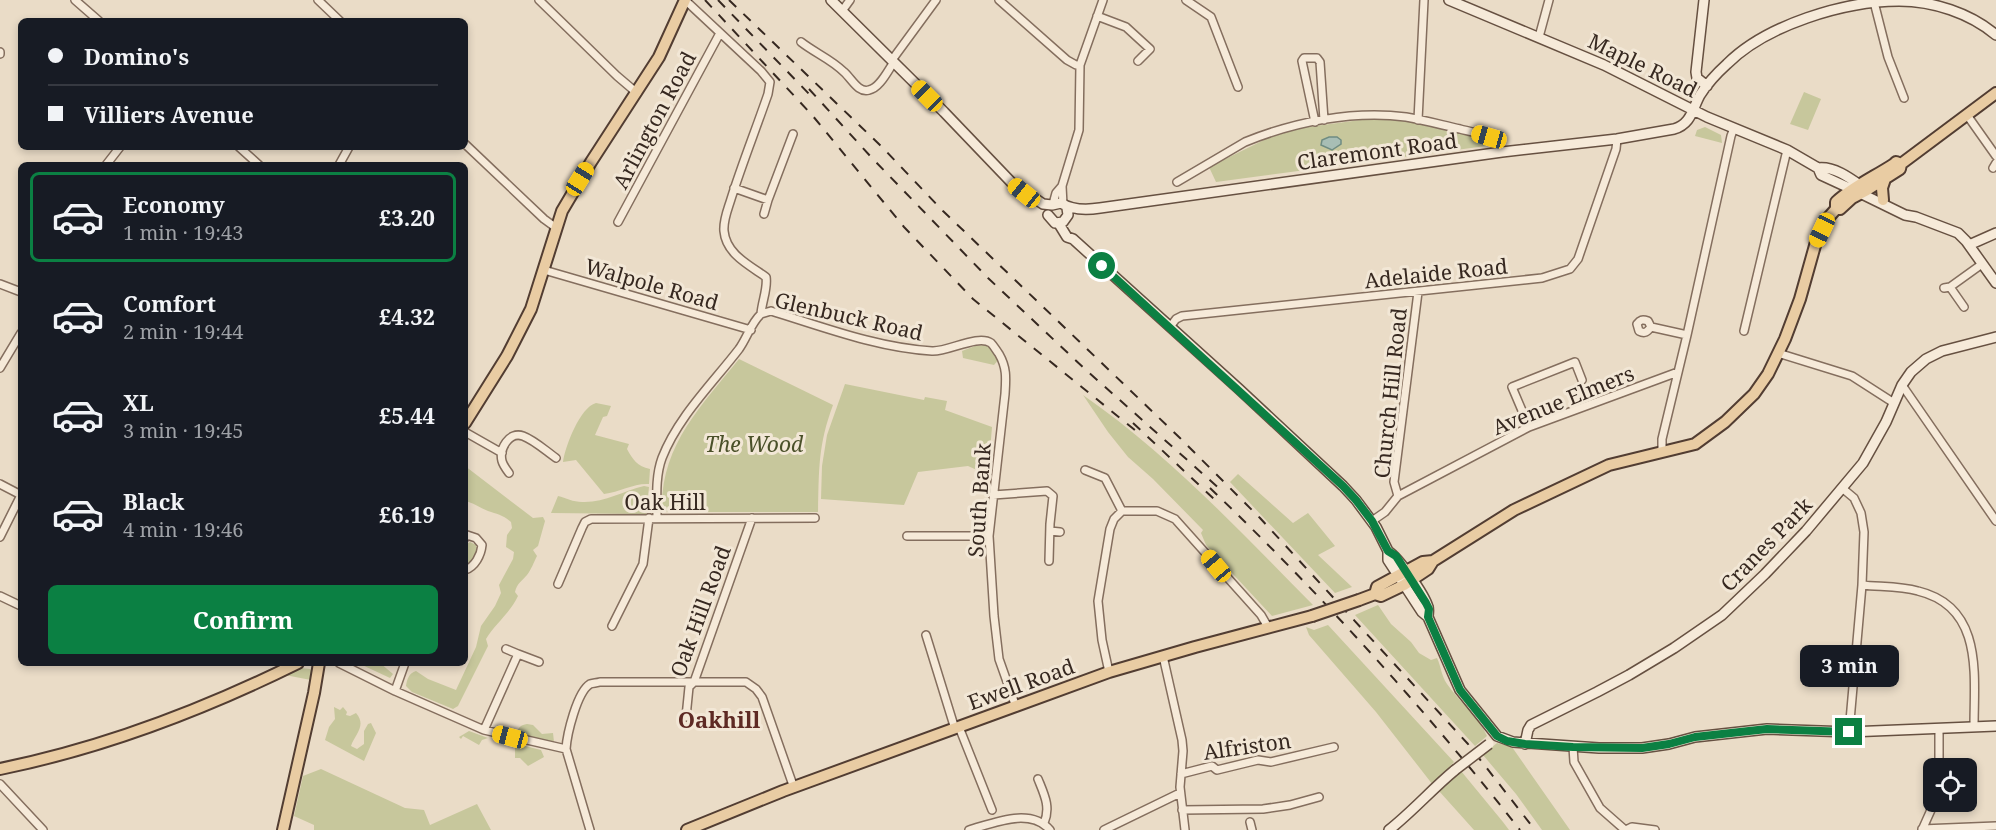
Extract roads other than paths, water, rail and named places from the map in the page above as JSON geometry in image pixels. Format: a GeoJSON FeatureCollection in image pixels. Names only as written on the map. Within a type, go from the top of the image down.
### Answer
{"type":"FeatureCollection","features":[{"type":"Feature","properties":{"kind":"main road"},"geometry":{"type":"LineString","coordinates":[[468,418],[515,342],[531,309],[555,227],[570,195],[637,93],[658,57],[685,0]]}},
{"type":"Feature","properties":{"kind":"main road"},"geometry":{"type":"LineString","coordinates":[[1860,189],[1885,180],[1900,169],[1901,164],[1996,93]]}},
{"type":"Feature","properties":{"kind":"main road"},"geometry":{"type":"LineString","coordinates":[[1860,189],[1896,162],[1901,164]]}},
{"type":"Feature","properties":{"kind":"main road"},"geometry":{"type":"LineString","coordinates":[[1883,200],[1882,188],[1885,180]]}},
{"type":"Feature","properties":{"kind":"main road","name":"Ewell Road"},"geometry":{"type":"LineString","coordinates":[[687,830],[794,788],[1109,672],[1312,616],[1374,594],[1381,596],[1423,562],[1432,561],[1514,510],[1608,465],[1695,444],[1725,422],[1760,387],[1778,353],[1800,299],[1816,242],[1828,218],[1836,208],[1840,208],[1860,189]]}},
{"type":"Feature","properties":{"kind":"main road"},"geometry":{"type":"LineString","coordinates":[[0,769],[62,755],[118,738],[218,699],[291,666]]}},
{"type":"Feature","properties":{"kind":"main road"},"geometry":{"type":"LineString","coordinates":[[283,830],[318,666]]}},
{"type":"Feature","properties":{"kind":"street"},"geometry":{"type":"LineString","coordinates":[[75,0],[96,18]]}},
{"type":"Feature","properties":{"kind":"street"},"geometry":{"type":"LineString","coordinates":[[318,0],[337,18]]}},
{"type":"Feature","properties":{"kind":"street"},"geometry":{"type":"LineString","coordinates":[[539,0],[637,93]]}},
{"type":"Feature","properties":{"kind":"street","name":"Glenbuck Road"},"geometry":{"type":"LineString","coordinates":[[685,0],[761,70],[770,82],[768,94],[724,222],[724,230],[735,255],[744,264],[766,276],[767,283],[761,314],[771,311],[861,338],[925,350],[936,351],[982,340]]}},
{"type":"Feature","properties":{"kind":"street"},"geometry":{"type":"LineString","coordinates":[[831,0],[1024,193],[1040,212],[1059,212]]}},
{"type":"Feature","properties":{"kind":"street"},"geometry":{"type":"LineString","coordinates":[[842,10],[850,0]]}},
{"type":"Feature","properties":{"kind":"street"},"geometry":{"type":"LineString","coordinates":[[801,42],[834,62],[860,90],[868,91],[873,89],[936,0]]}},
{"type":"Feature","properties":{"kind":"street"},"geometry":{"type":"LineString","coordinates":[[999,0],[1067,60],[1080,65]]}},
{"type":"Feature","properties":{"kind":"street"},"geometry":{"type":"LineString","coordinates":[[1103,0],[1080,65],[1079,130],[1062,186],[1056,193],[1067,237],[1073,239],[1170,327],[1356,500],[1372,521],[1388,551],[1396,556],[1422,612],[1428,617],[1460,690],[1497,736],[1507,741],[1525,744],[1642,748],[1695,737],[1767,729],[1849,732],[1996,726]]}},
{"type":"Feature","properties":{"kind":"street"},"geometry":{"type":"LineString","coordinates":[[1186,0],[1211,17],[1238,87]]}},
{"type":"Feature","properties":{"kind":"street"},"geometry":{"type":"LineString","coordinates":[[1418,120],[1424,0]]}},
{"type":"Feature","properties":{"kind":"street","name":"Maple Road"},"geometry":{"type":"LineString","coordinates":[[1449,0],[1604,65],[1694,110],[1787,150],[1818,168],[1821,175],[1860,189]]}},
{"type":"Feature","properties":{"kind":"street"},"geometry":{"type":"LineString","coordinates":[[1539,37],[1549,0]]}},
{"type":"Feature","properties":{"kind":"street"},"geometry":{"type":"LineString","coordinates":[[1704,0],[1696,72],[1697,78],[1707,86]]}},
{"type":"Feature","properties":{"kind":"street","name":"Claremont Road"},"geometry":{"type":"LineString","coordinates":[[1059,212],[1502,152],[1617,139],[1682,127],[1688,121],[1699,96],[1728,63],[1767,34],[1840,5],[1900,1],[1944,4],[1996,35]]}},
{"type":"Feature","properties":{"kind":"street"},"geometry":{"type":"LineString","coordinates":[[1874,2],[1888,57],[1904,99]]}},
{"type":"Feature","properties":{"kind":"street"},"geometry":{"type":"LineString","coordinates":[[1097,16],[1126,27],[1150,49],[1138,61]]}},
{"type":"Feature","properties":{"kind":"street","name":"Arlington Road"},"geometry":{"type":"LineString","coordinates":[[618,222],[720,33]]}},
{"type":"Feature","properties":{"kind":"street"},"geometry":{"type":"LineString","coordinates":[[1315,122],[1302,61],[1304,58],[1317,58],[1320,62],[1324,120]]}},
{"type":"Feature","properties":{"kind":"street"},"geometry":{"type":"LineString","coordinates":[[1177,182],[1240,145],[1275,131],[1324,120],[1381,115],[1418,120],[1489,137],[1497,143],[1502,152]]}},
{"type":"Feature","properties":{"kind":"street"},"geometry":{"type":"LineString","coordinates":[[1966,115],[1996,156]]}},
{"type":"Feature","properties":{"kind":"street"},"geometry":{"type":"LineString","coordinates":[[1662,452],[1662,439],[1734,128]]}},
{"type":"Feature","properties":{"kind":"street"},"geometry":{"type":"LineString","coordinates":[[764,214],[792,147],[793,134]]}},
{"type":"Feature","properties":{"kind":"street","name":"Adelaide Road"},"geometry":{"type":"LineString","coordinates":[[1170,327],[1176,319],[1182,316],[1542,278],[1570,268],[1578,259],[1616,148],[1617,139]]}},
{"type":"Feature","properties":{"kind":"street"},"geometry":{"type":"LineString","coordinates":[[468,147],[555,227]]}},
{"type":"Feature","properties":{"kind":"street"},"geometry":{"type":"LineString","coordinates":[[108,162],[118,150]]}},
{"type":"Feature","properties":{"kind":"street"},"geometry":{"type":"LineString","coordinates":[[242,150],[256,162]]}},
{"type":"Feature","properties":{"kind":"street"},"geometry":{"type":"LineString","coordinates":[[1744,331],[1787,150]]}},
{"type":"Feature","properties":{"kind":"street"},"geometry":{"type":"LineString","coordinates":[[735,188],[768,200]]}},
{"type":"Feature","properties":{"kind":"street"},"geometry":{"type":"LineString","coordinates":[[1860,189],[1913,213],[1916,217]]}},
{"type":"Feature","properties":{"kind":"street"},"geometry":{"type":"LineString","coordinates":[[1860,189],[1905,215],[1958,233],[1970,245],[1996,283]]}},
{"type":"Feature","properties":{"kind":"street"},"geometry":{"type":"LineString","coordinates":[[1970,245],[1996,233]]}},
{"type":"Feature","properties":{"kind":"street"},"geometry":{"type":"LineString","coordinates":[[1964,307],[1947,287],[1982,264]]}},
{"type":"Feature","properties":{"kind":"street","name":"Walpole Road"},"geometry":{"type":"LineString","coordinates":[[544,270],[751,330]]}},
{"type":"Feature","properties":{"kind":"street"},"geometry":{"type":"LineString","coordinates":[[0,284],[18,291]]}},
{"type":"Feature","properties":{"kind":"street","name":"Church Hill Road"},"geometry":{"type":"LineString","coordinates":[[1372,521],[1385,512],[1398,496],[1394,482],[1418,292]]}},
{"type":"Feature","properties":{"kind":"street"},"geometry":{"type":"LineString","coordinates":[[657,518],[657,486],[661,460],[670,442],[684,418],[741,347],[761,314]]}},
{"type":"Feature","properties":{"kind":"street"},"geometry":{"type":"LineString","coordinates":[[1651,327],[1687,335]]}},
{"type":"Feature","properties":{"kind":"street","name":"Cranes Park"},"geometry":{"type":"LineString","coordinates":[[1525,744],[1528,730],[1532,725],[1629,675],[1722,615],[1789,549],[1863,463],[1902,385],[1911,372],[1926,359],[1942,351],[1996,337]]}},
{"type":"Feature","properties":{"kind":"street"},"geometry":{"type":"LineString","coordinates":[[0,368],[18,338]]}},
{"type":"Feature","properties":{"kind":"street","name":"South Bank"},"geometry":{"type":"LineString","coordinates":[[982,340],[993,345],[1005,365],[1006,373],[989,536],[999,659],[1016,706]]}},
{"type":"Feature","properties":{"kind":"street"},"geometry":{"type":"LineString","coordinates":[[1778,353],[1852,376],[1894,404]]}},
{"type":"Feature","properties":{"kind":"street"},"geometry":{"type":"LineString","coordinates":[[1529,427],[1512,387],[1575,362],[1582,380]]}},
{"type":"Feature","properties":{"kind":"street","name":"Avenue Elmers"},"geometry":{"type":"LineString","coordinates":[[1398,496],[1529,427],[1678,372]]}},
{"type":"Feature","properties":{"kind":"street"},"geometry":{"type":"LineString","coordinates":[[1902,385],[1996,521]]}},
{"type":"Feature","properties":{"kind":"street"},"geometry":{"type":"LineString","coordinates":[[468,434],[502,453]]}},
{"type":"Feature","properties":{"kind":"street"},"geometry":{"type":"LineString","coordinates":[[509,473],[501,460],[502,453],[509,439],[518,435],[556,458]]}},
{"type":"Feature","properties":{"kind":"street"},"geometry":{"type":"LineString","coordinates":[[1085,470],[1105,478],[1122,511]]}},
{"type":"Feature","properties":{"kind":"street"},"geometry":{"type":"LineString","coordinates":[[0,484],[18,493]]}},
{"type":"Feature","properties":{"kind":"street"},"geometry":{"type":"LineString","coordinates":[[1842,488],[1854,498],[1861,513],[1864,532],[1862,585],[1849,732]]}},
{"type":"Feature","properties":{"kind":"street"},"geometry":{"type":"LineString","coordinates":[[993,495],[1050,492],[1053,496],[1049,561]]}},
{"type":"Feature","properties":{"kind":"street"},"geometry":{"type":"LineString","coordinates":[[0,537],[18,501]]}},
{"type":"Feature","properties":{"kind":"street"},"geometry":{"type":"LineString","coordinates":[[1109,672],[1102,640],[1098,601],[1110,529],[1114,519],[1122,511],[1157,511],[1175,519],[1261,615],[1268,627]]}},
{"type":"Feature","properties":{"kind":"street"},"geometry":{"type":"LineString","coordinates":[[612,626],[643,564],[649,518]]}},
{"type":"Feature","properties":{"kind":"street","name":"Oak Hill Road"},"geometry":{"type":"LineString","coordinates":[[686,717],[689,687],[694,682],[752,518]]}},
{"type":"Feature","properties":{"kind":"street","name":"Oak Hill"},"geometry":{"type":"LineString","coordinates":[[558,584],[585,522],[591,519],[815,518]]}},
{"type":"Feature","properties":{"kind":"street"},"geometry":{"type":"LineString","coordinates":[[1050,531],[1060,532]]}},
{"type":"Feature","properties":{"kind":"street"},"geometry":{"type":"LineString","coordinates":[[468,535],[476,538],[482,545],[480,554],[472,567],[468,569]]}},
{"type":"Feature","properties":{"kind":"street"},"geometry":{"type":"LineString","coordinates":[[907,536],[989,536]]}},
{"type":"Feature","properties":{"kind":"street"},"geometry":{"type":"LineString","coordinates":[[1862,585],[1917,590],[1944,602],[1964,624],[1972,647],[1974,727]]}},
{"type":"Feature","properties":{"kind":"street"},"geometry":{"type":"LineString","coordinates":[[0,596],[18,605]]}},
{"type":"Feature","properties":{"kind":"street"},"geometry":{"type":"LineString","coordinates":[[926,635],[957,728],[992,810]]}},
{"type":"Feature","properties":{"kind":"street"},"geometry":{"type":"LineString","coordinates":[[506,649],[539,662]]}},
{"type":"Feature","properties":{"kind":"street"},"geometry":{"type":"LineString","coordinates":[[484,730],[518,654]]}},
{"type":"Feature","properties":{"kind":"street"},"geometry":{"type":"LineString","coordinates":[[1163,656],[1182,740],[1180,793],[1185,830]]}},
{"type":"Feature","properties":{"kind":"street"},"geometry":{"type":"LineString","coordinates":[[345,666],[484,730],[566,749]]}},
{"type":"Feature","properties":{"kind":"street"},"geometry":{"type":"LineString","coordinates":[[395,691],[404,666]]}},
{"type":"Feature","properties":{"kind":"street"},"geometry":{"type":"LineString","coordinates":[[590,830],[566,749],[576,707],[590,684],[600,682],[746,682],[762,697],[794,788]]}},
{"type":"Feature","properties":{"kind":"street"},"geometry":{"type":"LineString","coordinates":[[1938,758],[1939,729]]}},
{"type":"Feature","properties":{"kind":"street"},"geometry":{"type":"LineString","coordinates":[[1389,830],[1405,818],[1455,770],[1497,736]]}},
{"type":"Feature","properties":{"kind":"street","name":"Alfriston"},"geometry":{"type":"LineString","coordinates":[[1181,774],[1212,766],[1217,770],[1258,760],[1270,762],[1316,747],[1334,747]]}},
{"type":"Feature","properties":{"kind":"street"},"geometry":{"type":"LineString","coordinates":[[1573,747],[1574,762],[1600,808],[1626,830],[1632,827],[1655,830]]}},
{"type":"Feature","properties":{"kind":"street"},"geometry":{"type":"LineString","coordinates":[[1038,779],[1047,803],[1048,814],[1044,823]]}},
{"type":"Feature","properties":{"kind":"street"},"geometry":{"type":"LineString","coordinates":[[0,784],[43,830]]}},
{"type":"Feature","properties":{"kind":"street"},"geometry":{"type":"LineString","coordinates":[[1104,830],[1180,793]]}},
{"type":"Feature","properties":{"kind":"street"},"geometry":{"type":"LineString","coordinates":[[1182,810],[1263,809],[1319,797]]}},
{"type":"Feature","properties":{"kind":"street"},"geometry":{"type":"LineString","coordinates":[[1930,812],[1922,830],[1996,826]]}},
{"type":"Feature","properties":{"kind":"street"},"geometry":{"type":"LineString","coordinates":[[969,830],[1013,819],[1032,819],[1044,823],[1050,830]]}},
{"type":"Feature","properties":{"kind":"railway"},"geometry":{"type":"LineString","coordinates":[[705,0],[812,115],[904,227],[973,299],[1136,431]]}},
{"type":"Feature","properties":{"kind":"railway"},"geometry":{"type":"LineString","coordinates":[[718,0],[812,97]]}},
{"type":"Feature","properties":{"kind":"railway"},"geometry":{"type":"LineString","coordinates":[[729,0],[1260,518],[1468,744],[1535,830]]}},
{"type":"Feature","properties":{"kind":"railway"},"geometry":{"type":"LineString","coordinates":[[809,89],[988,278],[1086,370],[1221,490]]}},
{"type":"Feature","properties":{"kind":"railway"},"geometry":{"type":"LineString","coordinates":[[1133,423],[1214,499]]}},
{"type":"Feature","properties":{"kind":"railway"},"geometry":{"type":"LineString","coordinates":[[1210,488],[1292,569],[1371,653],[1447,740],[1520,830]]}},
{"type":"Feature","properties":{"kind":"district","name":"Oakhill"},"geometry":{"type":"Point","coordinates":[719,719]}},
{"type":"Feature","properties":{"kind":"park label","name":"The Wood"},"geometry":{"type":"Point","coordinates":[754,444]}}]}
